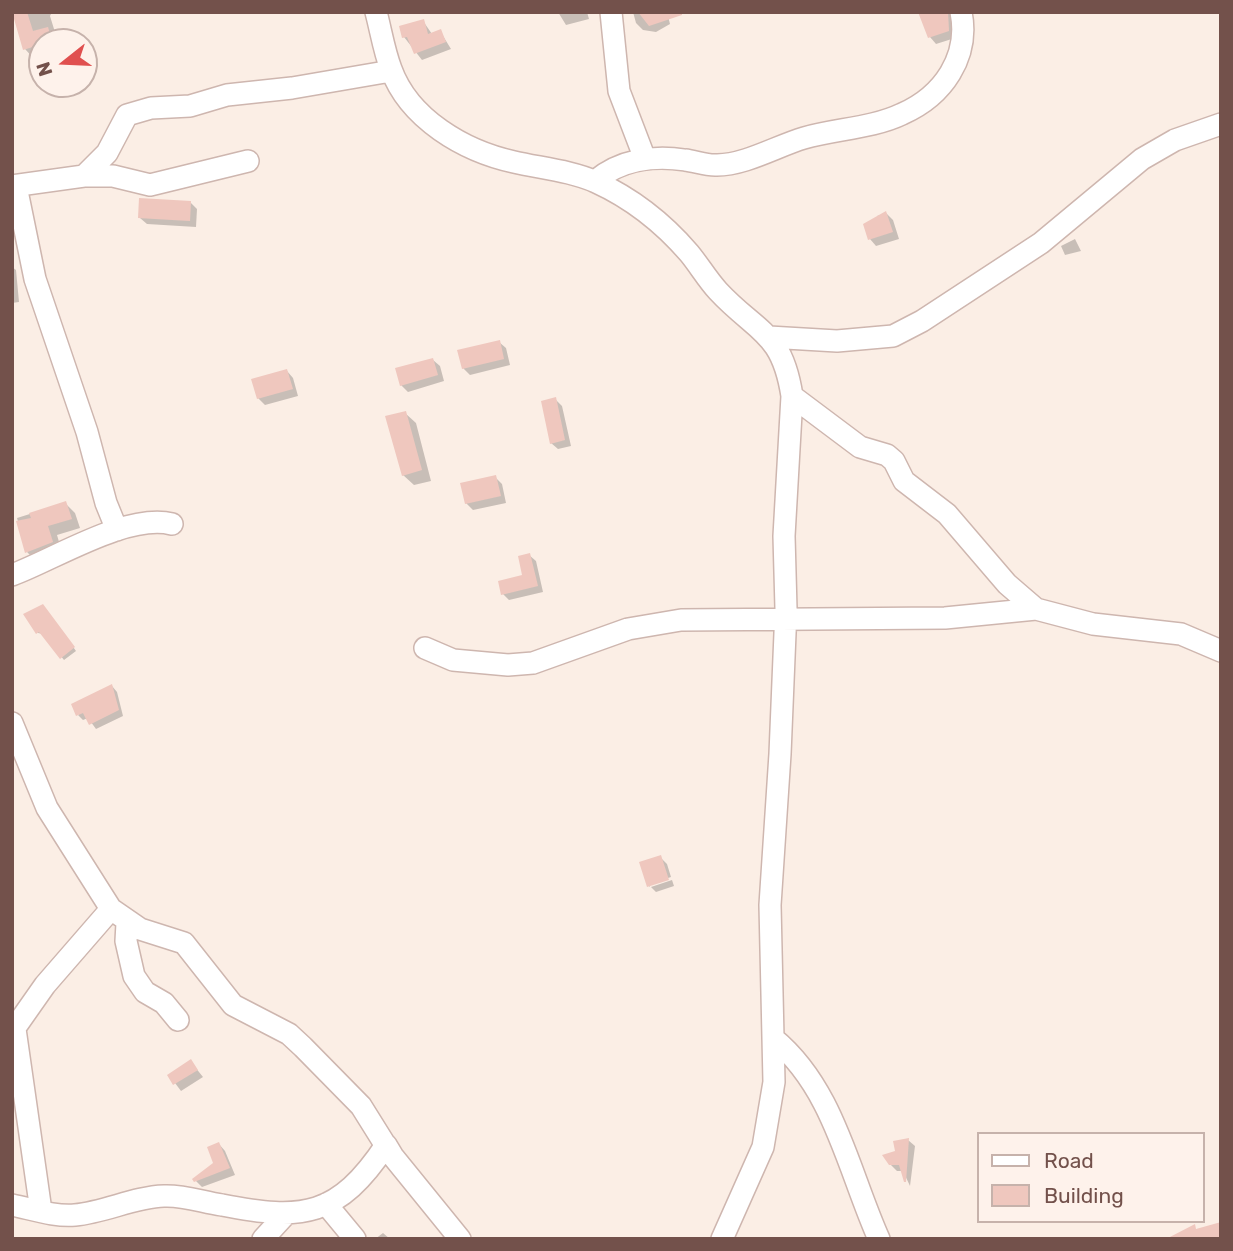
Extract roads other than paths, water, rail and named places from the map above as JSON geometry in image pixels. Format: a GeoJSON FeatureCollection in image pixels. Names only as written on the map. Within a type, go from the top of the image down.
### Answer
{"type":"FeatureCollection","features":[{"type":"Feature","properties":{"kind":"street"},"geometry":{"type":"LineString","coordinates":[[376,12],[391,71],[420,114],[457,140],[500,159],[594,181],[660,223],[688,252],[718,291],[777,346],[788,373],[792,396],[784,523],[785,618],[770,905],[774,1082],[763,1147],[722,1239]]}},
{"type":"Feature","properties":{"kind":"street"},"geometry":{"type":"LineString","coordinates":[[611,12],[619,91],[645,159]]}},
{"type":"Feature","properties":{"kind":"street"},"geometry":{"type":"LineString","coordinates":[[594,181],[606,171],[645,159],[682,159],[717,165],[825,132],[902,115],[932,96],[955,68],[962,51],[964,28],[961,12]]}},
{"type":"Feature","properties":{"kind":"street"},"geometry":{"type":"LineString","coordinates":[[84,176],[107,153],[127,115],[137,111],[190,106],[227,95],[292,88],[391,71]]}},
{"type":"Feature","properties":{"kind":"street"},"geometry":{"type":"LineString","coordinates":[[769,337],[837,341],[893,336],[922,321],[1041,243],[1142,159],[1175,140],[1221,124]]}},
{"type":"Feature","properties":{"kind":"street"},"geometry":{"type":"LineString","coordinates":[[117,530],[35,279],[14,186],[84,176],[113,176],[150,185],[248,161]]}},
{"type":"Feature","properties":{"kind":"street"},"geometry":{"type":"LineString","coordinates":[[792,396],[860,447],[887,455],[894,461],[910,488],[947,514],[1007,584],[1036,610]]}},
{"type":"Feature","properties":{"kind":"street"},"geometry":{"type":"LineString","coordinates":[[12,575],[117,530],[160,521],[172,524]]}},
{"type":"Feature","properties":{"kind":"street"},"geometry":{"type":"LineString","coordinates":[[425,648],[463,662],[508,665],[533,663],[615,633],[656,623],[712,618],[946,618],[1036,610],[1093,624],[1181,634],[1221,651]]}},
{"type":"Feature","properties":{"kind":"street"},"geometry":{"type":"LineString","coordinates":[[12,723],[47,808],[119,916],[134,976],[145,992],[164,1003],[178,1020]]}},
{"type":"Feature","properties":{"kind":"street"},"geometry":{"type":"LineString","coordinates":[[41,1211],[14,1030],[46,985],[119,916]]}},
{"type":"Feature","properties":{"kind":"street"},"geometry":{"type":"LineString","coordinates":[[119,916],[184,943],[233,1005],[289,1034],[303,1047],[361,1106],[446,1239]]}},
{"type":"Feature","properties":{"kind":"street"},"geometry":{"type":"LineString","coordinates":[[773,1038],[795,1056],[822,1098],[879,1239]]}},
{"type":"Feature","properties":{"kind":"street"},"geometry":{"type":"LineString","coordinates":[[12,1205],[75,1215],[143,1198],[176,1195],[285,1215],[326,1204],[356,1186],[389,1150]]}},
{"type":"Feature","properties":{"kind":"street"},"geometry":{"type":"LineString","coordinates":[[389,1150],[460,1239]]}},
{"type":"Feature","properties":{"kind":"street"},"geometry":{"type":"LineString","coordinates":[[326,1204],[355,1239]]}},
{"type":"Feature","properties":{"kind":"street"},"geometry":{"type":"LineString","coordinates":[[263,1239],[285,1215]]}}]}
